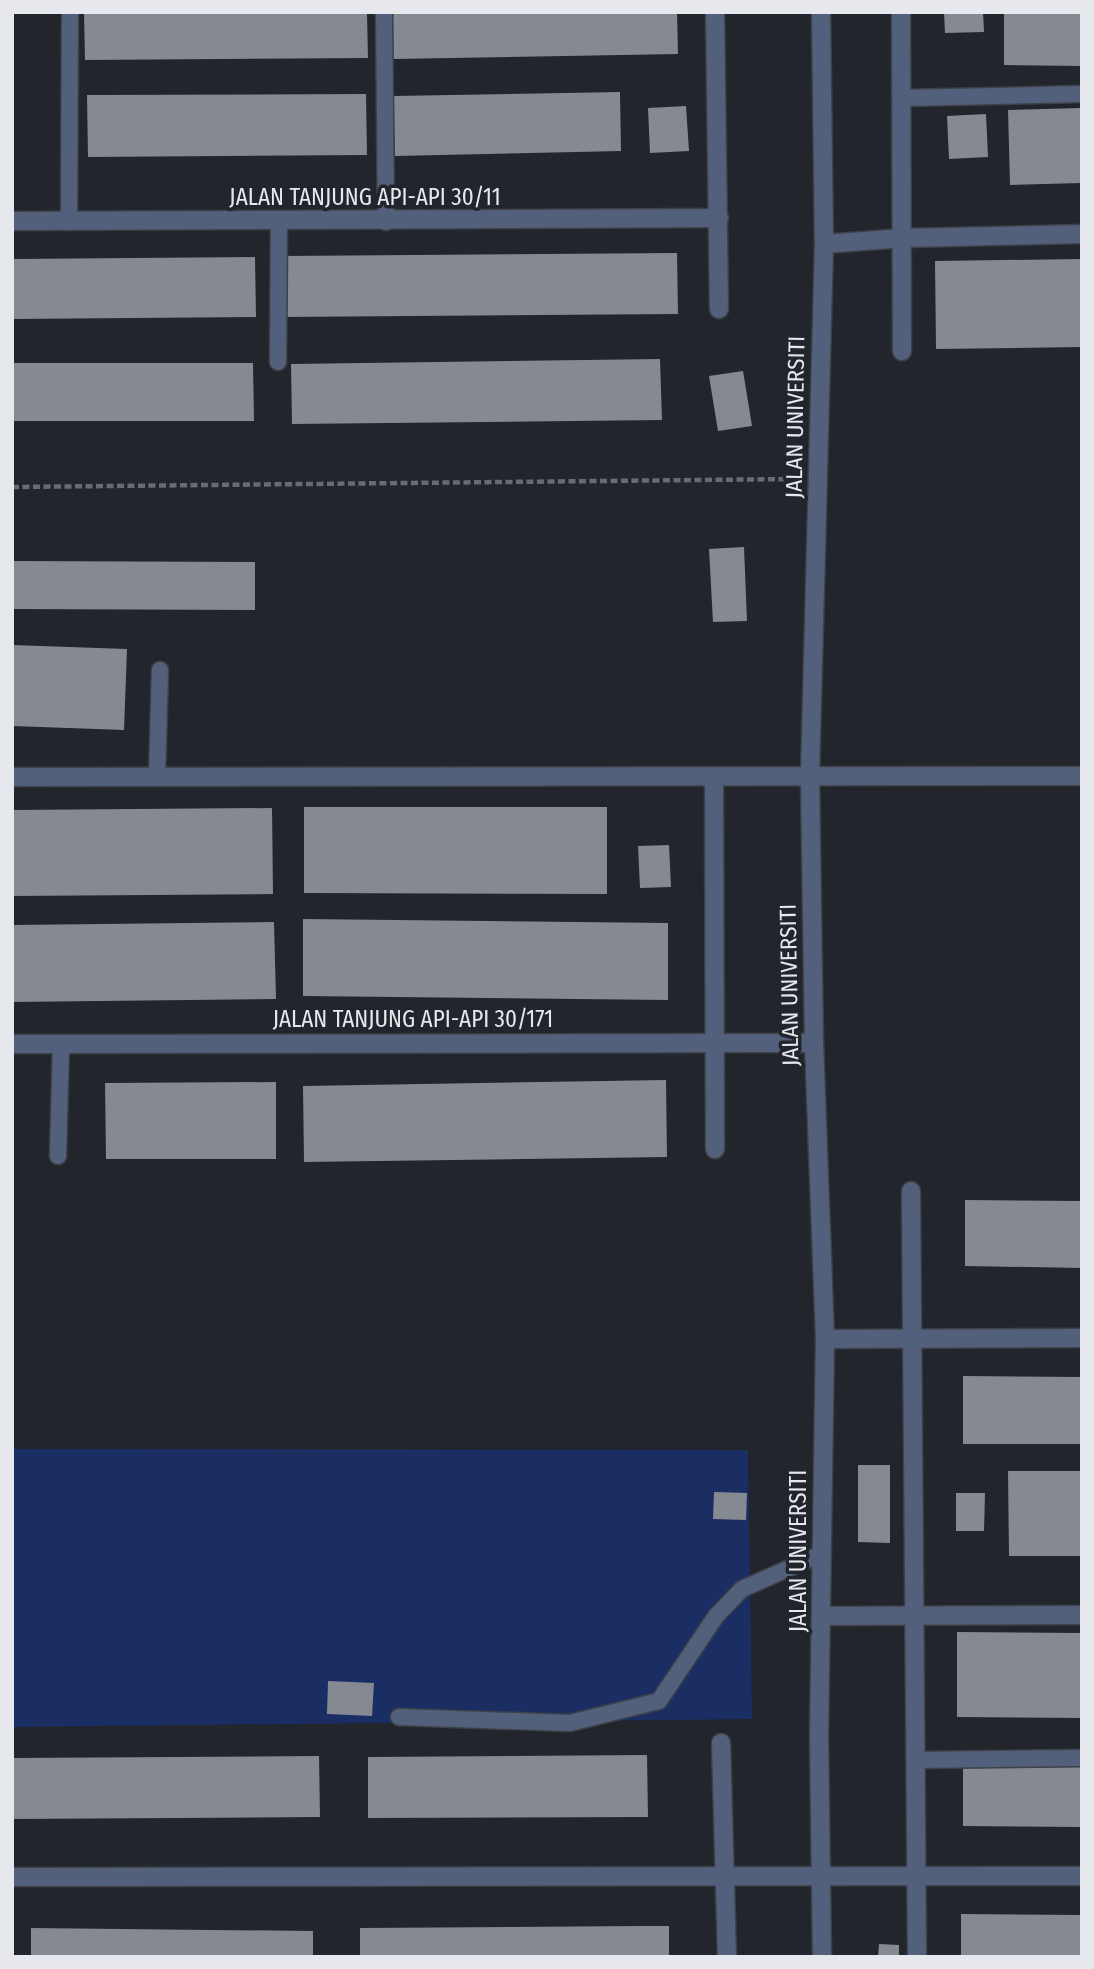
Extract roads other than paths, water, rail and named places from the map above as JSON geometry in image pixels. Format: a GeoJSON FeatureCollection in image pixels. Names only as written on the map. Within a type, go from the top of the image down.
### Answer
{"type":"FeatureCollection","features":[{"type":"Feature","properties":{"kind":"street"},"geometry":{"type":"LineString","coordinates":[[715,12],[719,309]]}},
{"type":"Feature","properties":{"kind":"street","name":"JALAN UNIVERSITI"},"geometry":{"type":"LineString","coordinates":[[821,12],[824,244],[810,776],[814,1043],[825,1339],[821,1553],[821,1957]]}},
{"type":"Feature","properties":{"kind":"street"},"geometry":{"type":"LineString","coordinates":[[901,12],[904,238],[902,351]]}},
{"type":"Feature","properties":{"kind":"street","name":"JALAN TANJUNG API-API 30/11"},"geometry":{"type":"LineString","coordinates":[[12,222],[386,222],[719,218]]}},
{"type":"Feature","properties":{"kind":"street"},"geometry":{"type":"LineString","coordinates":[[824,244],[904,238],[1082,234]]}},
{"type":"Feature","properties":{"kind":"street"},"geometry":{"type":"LineString","coordinates":[[12,777],[1082,776]]}},
{"type":"Feature","properties":{"kind":"street"},"geometry":{"type":"LineString","coordinates":[[714,777],[715,1149]]}},
{"type":"Feature","properties":{"kind":"street","name":"JALAN TANJUNG API-API 30/171"},"geometry":{"type":"LineString","coordinates":[[12,1044],[814,1043]]}},
{"type":"Feature","properties":{"kind":"street"},"geometry":{"type":"LineString","coordinates":[[911,1191],[917,1957]]}},
{"type":"Feature","properties":{"kind":"street"},"geometry":{"type":"LineString","coordinates":[[825,1339],[1082,1338]]}},
{"type":"Feature","properties":{"kind":"street"},"geometry":{"type":"LineString","coordinates":[[822,1616],[1082,1615]]}},
{"type":"Feature","properties":{"kind":"street"},"geometry":{"type":"LineString","coordinates":[[721,1743],[727,1957]]}},
{"type":"Feature","properties":{"kind":"street"},"geometry":{"type":"LineString","coordinates":[[12,1877],[1082,1876]]}},
{"type":"Feature","properties":{"kind":"lane"},"geometry":{"type":"LineString","coordinates":[[69,222],[71,12]]}},
{"type":"Feature","properties":{"kind":"lane"},"geometry":{"type":"LineString","coordinates":[[384,12],[386,222]]}},
{"type":"Feature","properties":{"kind":"lane"},"geometry":{"type":"LineString","coordinates":[[903,98],[1082,94]]}},
{"type":"Feature","properties":{"kind":"lane"},"geometry":{"type":"LineString","coordinates":[[278,362],[279,222]]}},
{"type":"Feature","properties":{"kind":"lane"},"geometry":{"type":"LineString","coordinates":[[157,777],[160,670]]}},
{"type":"Feature","properties":{"kind":"lane"},"geometry":{"type":"LineString","coordinates":[[58,1156],[61,1044]]}},
{"type":"Feature","properties":{"kind":"lane"},"geometry":{"type":"LineString","coordinates":[[399,1717],[570,1723],[659,1701],[716,1616],[742,1589],[821,1553]]}},
{"type":"Feature","properties":{"kind":"lane"},"geometry":{"type":"LineString","coordinates":[[915,1760],[1082,1758]]}}]}
